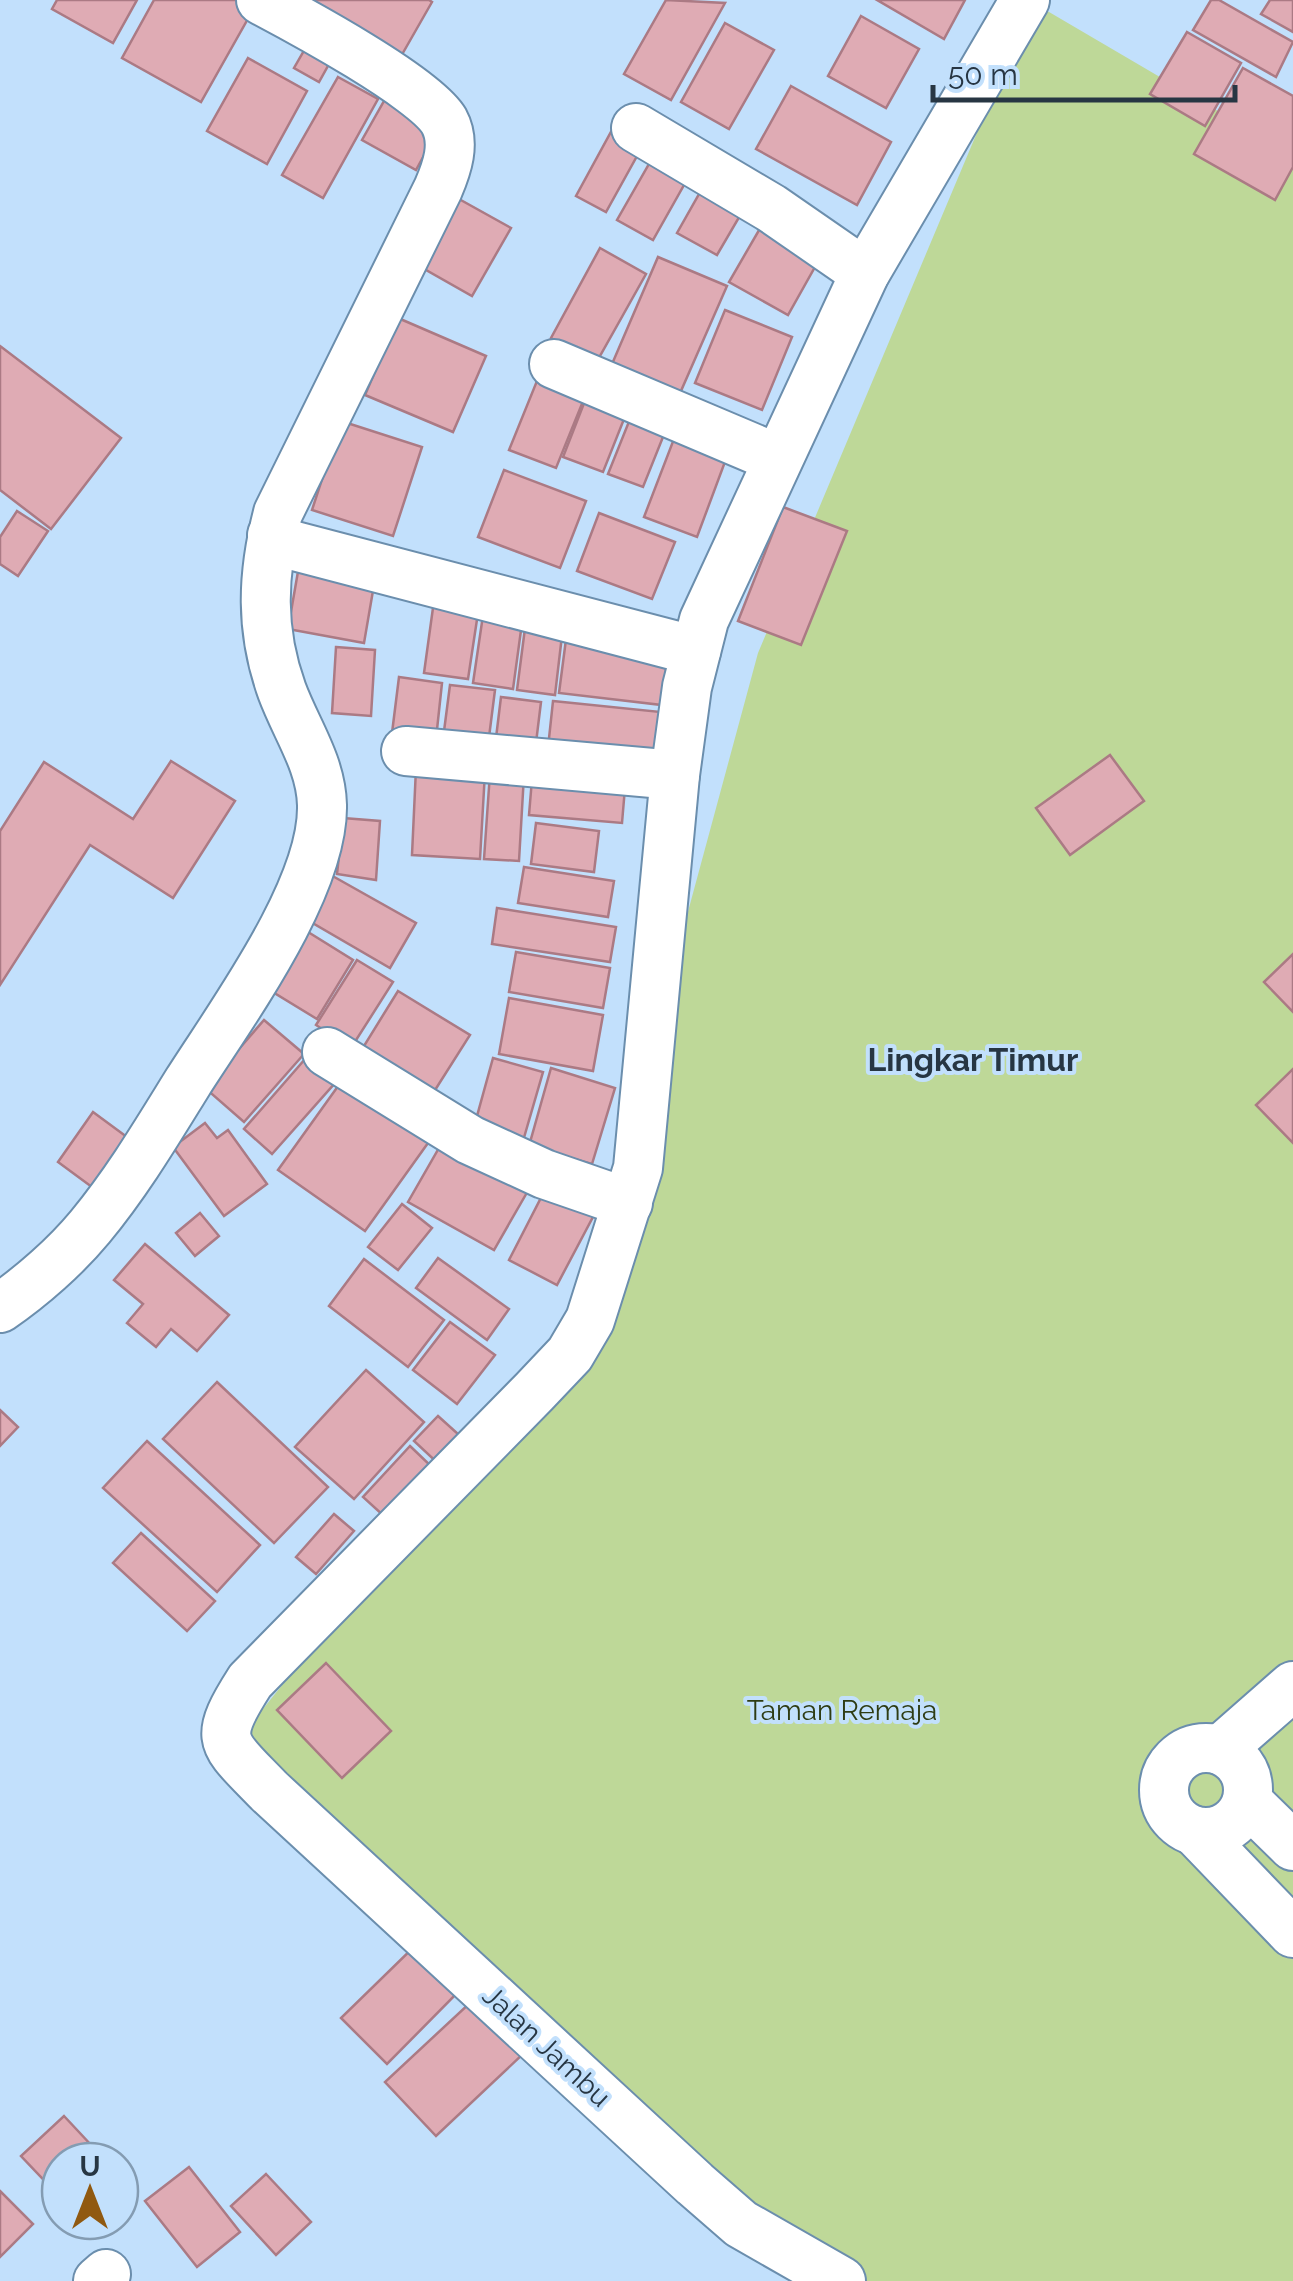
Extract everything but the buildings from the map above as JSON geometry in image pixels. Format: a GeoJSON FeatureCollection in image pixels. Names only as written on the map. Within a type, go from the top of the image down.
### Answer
{"type":"FeatureCollection","features":[{"type":"Feature","properties":{"kind":"street","name":"Jalan Jambu"},"geometry":{"type":"LineString","coordinates":[[841,2281],[742,2224],[706,2194],[269,1790],[234,1754],[224,1736],[226,1718],[250,1681],[570,1354],[590,1320],[628,1203],[646,1120],[675,774],[704,620],[865,273],[1024,0]]}},
{"type":"Feature","properties":{"kind":"street"},"geometry":{"type":"LineString","coordinates":[[0,1308],[87,1231],[132,1174],[242,1001],[311,863],[320,833],[319,778],[270,649],[265,561],[278,513],[366,328],[438,189],[450,144],[445,123],[424,101],[279,4]]}},
{"type":"Feature","properties":{"kind":"street"},"geometry":{"type":"LineString","coordinates":[[636,128],[771,208],[865,273]]}},
{"type":"Feature","properties":{"kind":"street"},"geometry":{"type":"LineString","coordinates":[[554,364],[776,458]]}},
{"type":"Feature","properties":{"kind":"street"},"geometry":{"type":"LineString","coordinates":[[272,536],[287,544],[696,651]]}},
{"type":"Feature","properties":{"kind":"street"},"geometry":{"type":"LineString","coordinates":[[406,751],[675,774]]}},
{"type":"Feature","properties":{"kind":"street"},"geometry":{"type":"LineString","coordinates":[[327,1052],[470,1140],[544,1174],[628,1203]]}},
{"type":"Feature","properties":{"kind":"street"},"geometry":{"type":"LineString","coordinates":[[1194,1830],[1213,1832],[1229,1825],[1237,1774],[1293,1686]]}},
{"type":"Feature","properties":{"kind":"street"},"geometry":{"type":"LineString","coordinates":[[1237,1774],[1293,1728]]}},
{"type":"Feature","properties":{"kind":"street"},"geometry":{"type":"LineString","coordinates":[[1293,1846],[1237,1774],[1188,1752],[1166,1776],[1168,1808],[1178,1822],[1194,1830],[1293,1933]]}},
{"type":"Feature","properties":{"kind":"green space","name":"Taman Remaja"},"geometry":{"type":"Polygon","coordinates":[[[1032,2],[1293,155],[1293,2281],[834,2281],[242,1735],[578,1318],[758,653],[1032,2]]]}},
{"type":"Feature","properties":{"kind":"district","name":"Lingkar Timur"},"geometry":{"type":"Point","coordinates":[973,1060]}}]}
